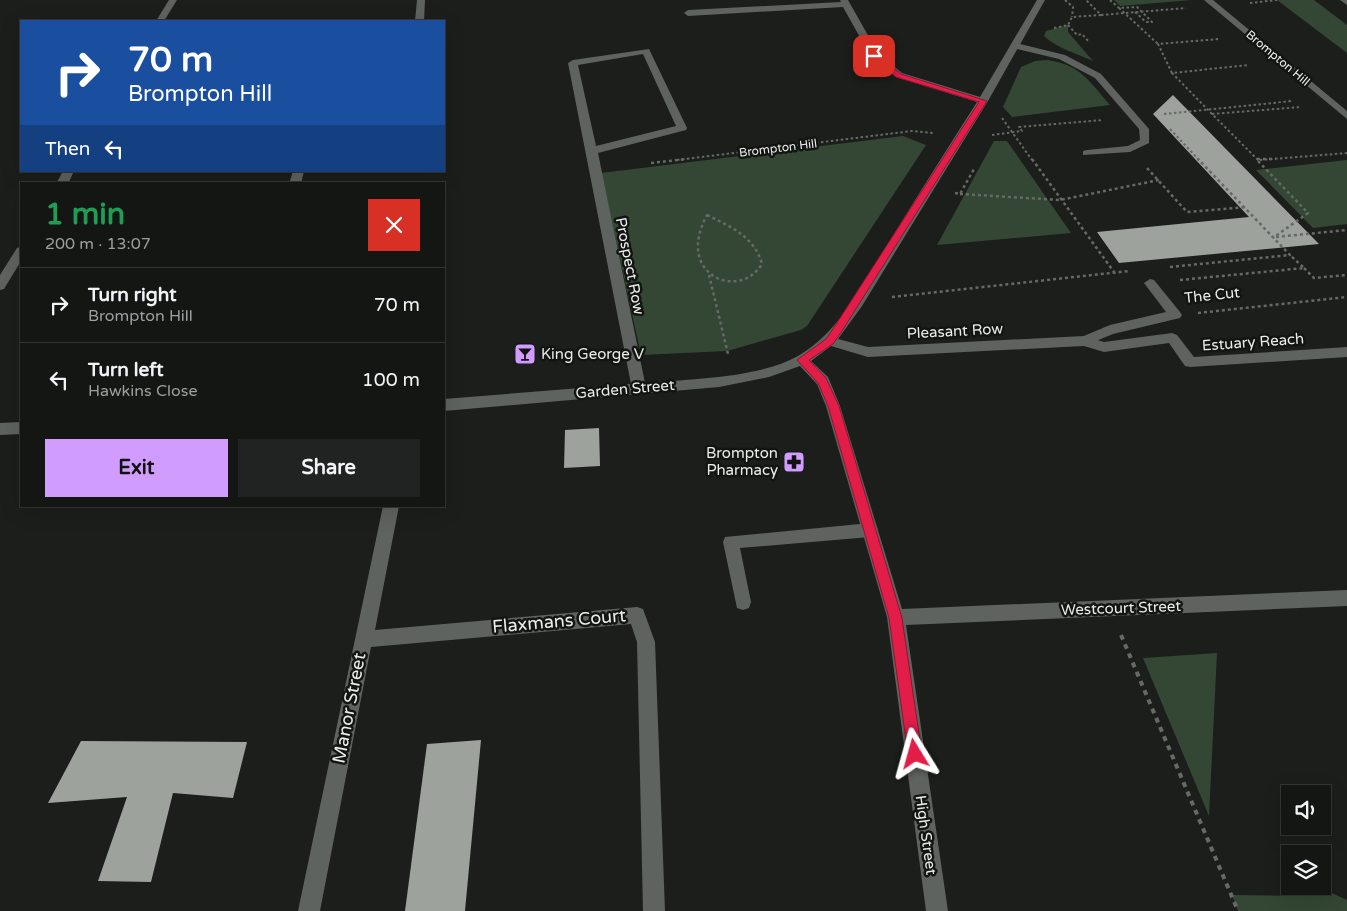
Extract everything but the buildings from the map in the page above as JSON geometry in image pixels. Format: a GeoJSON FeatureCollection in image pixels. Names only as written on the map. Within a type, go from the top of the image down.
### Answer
{"type":"FeatureCollection","features":[{"type":"Feature","properties":{"kind":"street"},"geometry":{"type":"LineString","coordinates":[[161,20],[173,0]]}},
{"type":"Feature","properties":{"kind":"street"},"geometry":{"type":"LineString","coordinates":[[420,20],[421,0]]}},
{"type":"Feature","properties":{"kind":"street"},"geometry":{"type":"LineString","coordinates":[[802,360],[829,342],[856,303],[983,101],[1041,0]]}},
{"type":"Feature","properties":{"kind":"street","name":"Brompton Hill"},"geometry":{"type":"LineString","coordinates":[[1208,0],[1347,116]]}},
{"type":"Feature","properties":{"kind":"street"},"geometry":{"type":"LineString","coordinates":[[688,13],[845,2],[874,56],[899,75],[983,101]]}},
{"type":"Feature","properties":{"kind":"street"},"geometry":{"type":"LineString","coordinates":[[1016,46],[1062,56],[1098,76],[1144,129],[1145,141],[1130,149],[1087,153]]}},
{"type":"Feature","properties":{"kind":"street","name":"Prospect Row"},"geometry":{"type":"LineString","coordinates":[[591,151],[682,128],[646,51],[573,63],[639,387]]}},
{"type":"Feature","properties":{"kind":"street"},"geometry":{"type":"LineString","coordinates":[[0,286],[20,253]]}},
{"type":"Feature","properties":{"kind":"street"},"geometry":{"type":"LineString","coordinates":[[1150,283],[1175,315]]}},
{"type":"Feature","properties":{"kind":"street","name":"The Cut"},"geometry":{"type":"LineString","coordinates":[[1084,341],[1110,330],[1175,315]]}},
{"type":"Feature","properties":{"kind":"street","name":"Estuary Reach"},"geometry":{"type":"LineString","coordinates":[[1084,341],[1104,347],[1172,338],[1190,362],[1347,352]]}},
{"type":"Feature","properties":{"kind":"street","name":"Pleasant Row"},"geometry":{"type":"LineString","coordinates":[[829,342],[868,352],[1084,341]]}},
{"type":"Feature","properties":{"kind":"street","name":"Garden Street"},"geometry":{"type":"LineString","coordinates":[[445,405],[639,387],[720,382],[769,372],[802,360]]}},
{"type":"Feature","properties":{"kind":"street","name":"High Street"},"geometry":{"type":"LineString","coordinates":[[802,360],[823,381],[833,406],[896,618],[937,911]]}},
{"type":"Feature","properties":{"kind":"street"},"geometry":{"type":"LineString","coordinates":[[0,429],[20,428]]}},
{"type":"Feature","properties":{"kind":"street","name":"Manor Street"},"geometry":{"type":"LineString","coordinates":[[309,911],[392,507]]}},
{"type":"Feature","properties":{"kind":"street"},"geometry":{"type":"LineString","coordinates":[[743,602],[731,542],[870,530]]}},
{"type":"Feature","properties":{"kind":"street","name":"Westcourt Street"},"geometry":{"type":"LineString","coordinates":[[896,618],[1347,598]]}},
{"type":"Feature","properties":{"kind":"street","name":"Flaxmans Court"},"geometry":{"type":"LineString","coordinates":[[363,640],[637,614],[646,642],[654,911]]}},
{"type":"Feature","properties":{"kind":"path"},"geometry":{"type":"LineString","coordinates":[[1064,0],[1073,7],[1072,17],[1068,25]]}},
{"type":"Feature","properties":{"kind":"path"},"geometry":{"type":"LineString","coordinates":[[1086,0],[1101,15]]}},
{"type":"Feature","properties":{"kind":"path"},"geometry":{"type":"LineString","coordinates":[[1110,0],[1158,44],[1172,73],[1308,213],[1273,238]]}},
{"type":"Feature","properties":{"kind":"path"},"geometry":{"type":"LineString","coordinates":[[1264,2],[1277,0]]}},
{"type":"Feature","properties":{"kind":"path"},"geometry":{"type":"LineString","coordinates":[[1119,8],[1137,7],[1152,22],[1146,22],[1135,12]]}},
{"type":"Feature","properties":{"kind":"path"},"geometry":{"type":"LineString","coordinates":[[1072,17],[1194,7]]}},
{"type":"Feature","properties":{"kind":"path"},"geometry":{"type":"LineString","coordinates":[[1023,32],[1068,25]]}},
{"type":"Feature","properties":{"kind":"path"},"geometry":{"type":"LineString","coordinates":[[1068,25],[1077,35],[1082,34],[1096,49]]}},
{"type":"Feature","properties":{"kind":"path"},"geometry":{"type":"LineString","coordinates":[[1158,44],[1227,39]]}},
{"type":"Feature","properties":{"kind":"path"},"geometry":{"type":"LineString","coordinates":[[1172,73],[1254,65],[1247,58]]}},
{"type":"Feature","properties":{"kind":"path"},"geometry":{"type":"LineString","coordinates":[[1157,115],[1298,100]]}},
{"type":"Feature","properties":{"kind":"path"},"geometry":{"type":"LineString","coordinates":[[983,101],[999,113],[1060,200],[1115,273]]}},
{"type":"Feature","properties":{"kind":"path"},"geometry":{"type":"LineString","coordinates":[[1212,114],[1306,107]]}},
{"type":"Feature","properties":{"kind":"path"},"geometry":{"type":"LineString","coordinates":[[992,135],[1022,131],[1019,127],[1108,119]]}},
{"type":"Feature","properties":{"kind":"path"},"geometry":{"type":"LineString","coordinates":[[1164,122],[1246,207],[1273,238],[1314,278],[1347,275]]}},
{"type":"Feature","properties":{"kind":"path","name":"Brompton Hill"},"geometry":{"type":"LineString","coordinates":[[645,164],[912,131],[938,133],[958,141]]}},
{"type":"Feature","properties":{"kind":"path"},"geometry":{"type":"LineString","coordinates":[[1258,160],[1347,153]]}},
{"type":"Feature","properties":{"kind":"path"},"geometry":{"type":"LineString","coordinates":[[960,194],[1060,200],[1159,180],[1188,212],[1246,207]]}},
{"type":"Feature","properties":{"kind":"path"},"geometry":{"type":"LineString","coordinates":[[709,275],[726,280],[739,280],[755,275],[762,264],[761,256],[751,239],[707,215],[697,234],[702,267],[709,275],[734,379]]}},
{"type":"Feature","properties":{"kind":"path"},"geometry":{"type":"LineString","coordinates":[[1273,238],[1347,230]]}},
{"type":"Feature","properties":{"kind":"path"},"geometry":{"type":"LineString","coordinates":[[1160,268],[1290,255]]}},
{"type":"Feature","properties":{"kind":"path"},"geometry":{"type":"LineString","coordinates":[[1150,283],[1304,268]]}},
{"type":"Feature","properties":{"kind":"path"},"geometry":{"type":"LineString","coordinates":[[856,303],[1132,271]]}},
{"type":"Feature","properties":{"kind":"path","name":"The Cut"},"geometry":{"type":"LineString","coordinates":[[1175,315],[1347,297]]}},
{"type":"Feature","properties":{"kind":"path"},"geometry":{"type":"LineString","coordinates":[[1110,608],[1238,911]]}},
{"type":"Feature","properties":{"kind":"green space"},"geometry":{"type":"Polygon","coordinates":[[[1114,0],[1192,0],[1120,6],[1114,0]]]}},
{"type":"Feature","properties":{"kind":"green space"},"geometry":{"type":"Polygon","coordinates":[[[1277,0],[1314,0],[1347,25],[1347,53],[1277,0]]]}},
{"type":"Feature","properties":{"kind":"green space"},"geometry":{"type":"Polygon","coordinates":[[[1068,25],[1068,32],[1093,61],[1061,48],[1044,36],[1046,31],[1068,25]]]}},
{"type":"Feature","properties":{"kind":"green space"},"geometry":{"type":"Polygon","coordinates":[[[1047,60],[1068,65],[1083,75],[1110,105],[1012,117],[1003,107],[1021,67],[1035,61],[1047,60]]]}},
{"type":"Feature","properties":{"kind":"green space"},"geometry":{"type":"Polygon","coordinates":[[[903,136],[926,145],[807,326],[801,330],[727,351],[641,355],[601,173],[903,136]]]}},
{"type":"Feature","properties":{"kind":"green space"},"geometry":{"type":"Polygon","coordinates":[[[994,141],[1007,141],[1071,233],[937,245],[994,141]]]}},
{"type":"Feature","properties":{"kind":"green space"},"geometry":{"type":"Polygon","coordinates":[[[1347,160],[1347,224],[1313,228],[1256,170],[1347,160]]]}},
{"type":"Feature","properties":{"kind":"green space"},"geometry":{"type":"Polygon","coordinates":[[[1217,653],[1209,816],[1143,658],[1217,653]]]}},
{"type":"Feature","properties":{"kind":"green space"},"geometry":{"type":"Polygon","coordinates":[[[1331,893],[1347,900],[1347,911],[1238,911],[1232,895],[1331,895],[1331,893]]]}},
{"type":"Feature","properties":{"kind":"place","name":"King George V"},"geometry":{"type":"Point","coordinates":[525,354]}},
{"type":"Feature","properties":{"kind":"place","name":"Brompton Pharmacy"},"geometry":{"type":"Point","coordinates":[794,462]}},
{"type":"Feature","properties":{"kind":"route"},"geometry":{"type":"LineString","coordinates":[[874,56],[899,75],[983,101],[929,184],[856,303],[829,342],[802,360],[823,381],[833,406],[896,618],[915,754]]}}]}
